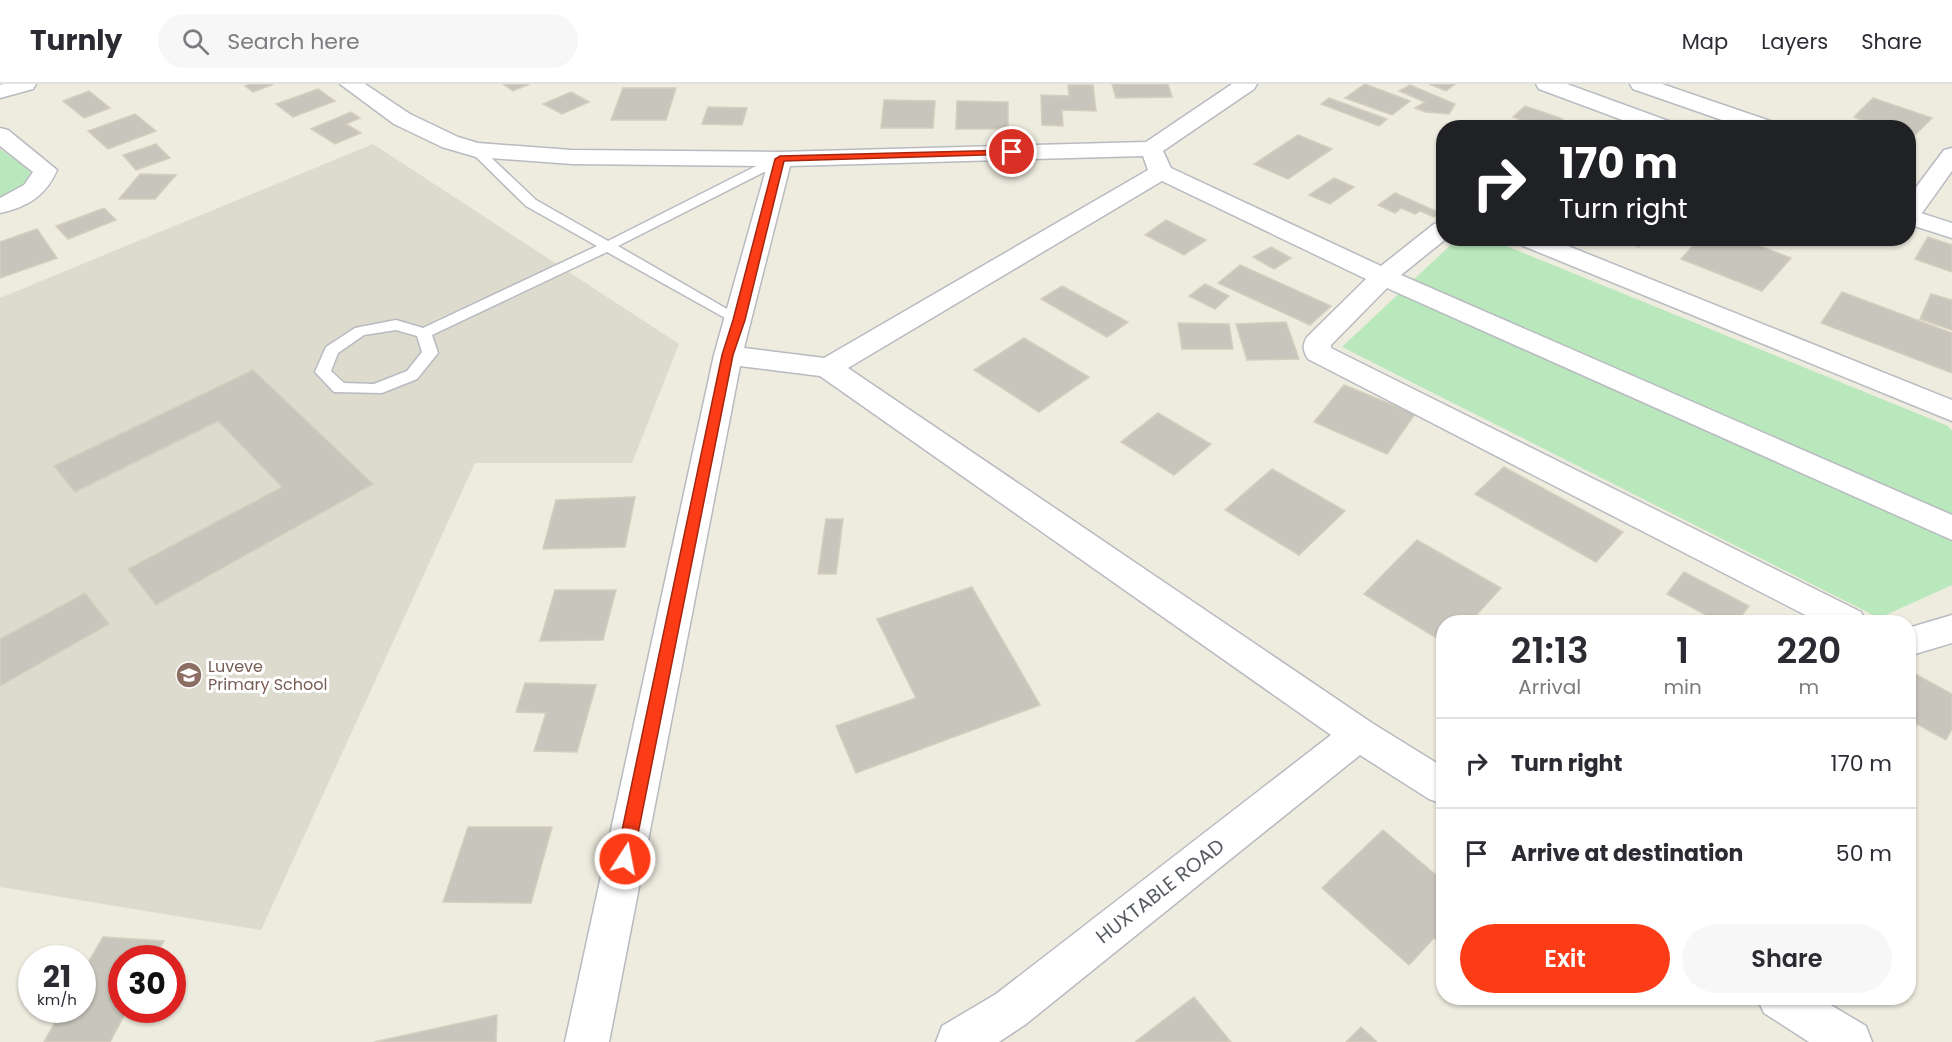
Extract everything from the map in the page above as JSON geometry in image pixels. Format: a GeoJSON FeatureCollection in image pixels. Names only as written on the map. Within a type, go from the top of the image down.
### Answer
{"type":"FeatureCollection","features":[{"type":"Feature","properties":{"kind":"street"},"geometry":{"type":"LineString","coordinates":[[0,92],[25,84]]}},
{"type":"Feature","properties":{"kind":"street"},"geometry":{"type":"LineString","coordinates":[[351,84],[402,118],[450,142],[476,150],[572,157],[1156,161],[1383,277],[1952,528]]}},
{"type":"Feature","properties":{"kind":"street"},"geometry":{"type":"LineString","coordinates":[[828,368],[1156,161],[1246,84]]}},
{"type":"Feature","properties":{"kind":"street"},"geometry":{"type":"LineString","coordinates":[[1547,84],[1644,120]]}},
{"type":"Feature","properties":{"kind":"street"},"geometry":{"type":"LineString","coordinates":[[1641,84],[1745,120]]}},
{"type":"Feature","properties":{"kind":"street"},"geometry":{"type":"LineString","coordinates":[[0,135],[45,170],[40,183],[31,194],[0,206]]}},
{"type":"Feature","properties":{"kind":"street"},"geometry":{"type":"LineString","coordinates":[[1916,208],[1941,187],[1952,155]]}},
{"type":"Feature","properties":{"kind":"street"},"geometry":{"type":"LineString","coordinates":[[587,1042],[728,355],[780,159]]}},
{"type":"Feature","properties":{"kind":"street"},"geometry":{"type":"LineString","coordinates":[[1916,179],[1941,187]]}},
{"type":"Feature","properties":{"kind":"street"},"geometry":{"type":"LineString","coordinates":[[1916,218],[1952,231]]}},
{"type":"Feature","properties":{"kind":"street"},"geometry":{"type":"LineString","coordinates":[[1436,235],[1383,277],[1317,343],[1318,353],[1835,615]]}},
{"type":"Feature","properties":{"kind":"street"},"geometry":{"type":"LineString","coordinates":[[1544,246],[1952,411]]}},
{"type":"Feature","properties":{"kind":"street"},"geometry":{"type":"LineString","coordinates":[[728,355],[828,368],[1359,734],[1436,783]]}},
{"type":"Feature","properties":{"kind":"street"},"geometry":{"type":"LineString","coordinates":[[1916,640],[1952,629]]}},
{"type":"Feature","properties":{"kind":"street","name":"HUXTABLE ROAD"},"geometry":{"type":"LineString","coordinates":[[958,1042],[1011,1009],[1359,734]]}},
{"type":"Feature","properties":{"kind":"street"},"geometry":{"type":"LineString","coordinates":[[1790,1005],[1850,1042]]}},
{"type":"Feature","properties":{"kind":"lane"},"geometry":{"type":"LineString","coordinates":[[476,150],[531,203],[739,320]]}},
{"type":"Feature","properties":{"kind":"lane"},"geometry":{"type":"LineString","coordinates":[[424,333],[430,353],[412,375],[376,389],[340,388],[322,372],[331,350],[360,331],[396,325],[424,333],[608,246],[780,159]]}},
{"type":"Feature","properties":{"kind":"shaded area","name":"Luveve Primary School"},"geometry":{"type":"Polygon","coordinates":[[[373,144],[679,344],[632,463],[475,463],[261,930],[0,887],[0,298],[373,144]]]}},
{"type":"Feature","properties":{"kind":"green space"},"geometry":{"type":"Polygon","coordinates":[[[0,149],[34,173],[16,195],[0,201],[0,149]]]}},
{"type":"Feature","properties":{"kind":"green space"},"geometry":{"type":"Polygon","coordinates":[[[1450,246],[1506,246],[1948,426],[1952,431],[1952,585],[1886,615],[1873,615],[1342,347],[1450,246]]]}},
{"type":"Feature","properties":{"kind":"building"},"geometry":{"type":"Polygon","coordinates":[[[274,84],[253,92],[245,86],[274,84]]]}},
{"type":"Feature","properties":{"kind":"building"},"geometry":{"type":"Polygon","coordinates":[[[503,84],[530,84],[513,91],[503,84]]]}},
{"type":"Feature","properties":{"kind":"building"},"geometry":{"type":"Polygon","coordinates":[[[1112,84],[1168,84],[1172,97],[1116,98],[1112,84]]]}},
{"type":"Feature","properties":{"kind":"building"},"geometry":{"type":"Polygon","coordinates":[[[1365,84],[1410,101],[1392,115],[1345,98],[1365,84]]]}},
{"type":"Feature","properties":{"kind":"building"},"geometry":{"type":"Polygon","coordinates":[[[1429,84],[1455,84],[1446,91],[1429,84]]]}},
{"type":"Feature","properties":{"kind":"building"},"geometry":{"type":"Polygon","coordinates":[[[1068,85],[1093,85],[1096,111],[1062,110],[1063,126],[1042,125],[1041,95],[1069,96],[1068,85]]]}},
{"type":"Feature","properties":{"kind":"building"},"geometry":{"type":"Polygon","coordinates":[[[1410,85],[1455,104],[1449,114],[1426,112],[1415,108],[1425,102],[1399,91],[1410,85]]]}},
{"type":"Feature","properties":{"kind":"building"},"geometry":{"type":"Polygon","coordinates":[[[623,88],[676,88],[666,120],[611,120],[623,88]]]}},
{"type":"Feature","properties":{"kind":"building"},"geometry":{"type":"Polygon","coordinates":[[[318,89],[335,101],[293,117],[276,104],[318,89]]]}},
{"type":"Feature","properties":{"kind":"building"},"geometry":{"type":"Polygon","coordinates":[[[89,91],[110,108],[84,118],[63,101],[89,91]]]}},
{"type":"Feature","properties":{"kind":"building"},"geometry":{"type":"Polygon","coordinates":[[[571,92],[589,102],[562,114],[543,104],[571,92]]]}},
{"type":"Feature","properties":{"kind":"building"},"geometry":{"type":"Polygon","coordinates":[[[1329,98],[1387,119],[1379,126],[1321,104],[1329,98]]]}},
{"type":"Feature","properties":{"kind":"building"},"geometry":{"type":"Polygon","coordinates":[[[1873,98],[1932,118],[1916,134],[1916,120],[1862,120],[1854,117],[1873,98]]]}},
{"type":"Feature","properties":{"kind":"building"},"geometry":{"type":"Polygon","coordinates":[[[884,100],[935,101],[933,128],[881,128],[884,100]]]}},
{"type":"Feature","properties":{"kind":"building"},"geometry":{"type":"Polygon","coordinates":[[[957,101],[1008,102],[1008,129],[956,129],[957,101]]]}},
{"type":"Feature","properties":{"kind":"building"},"geometry":{"type":"Polygon","coordinates":[[[1525,106],[1563,119],[1521,120],[1513,117],[1525,106]]]}},
{"type":"Feature","properties":{"kind":"building"},"geometry":{"type":"Polygon","coordinates":[[[708,107],[747,108],[742,125],[702,124],[708,107]]]}},
{"type":"Feature","properties":{"kind":"building"},"geometry":{"type":"Polygon","coordinates":[[[351,112],[360,118],[346,124],[361,133],[335,144],[311,129],[351,112]]]}},
{"type":"Feature","properties":{"kind":"building"},"geometry":{"type":"Polygon","coordinates":[[[135,114],[156,131],[108,149],[88,131],[135,114]]]}},
{"type":"Feature","properties":{"kind":"building"},"geometry":{"type":"Polygon","coordinates":[[[1298,135],[1332,149],[1288,179],[1254,164],[1298,135]]]}},
{"type":"Feature","properties":{"kind":"building"},"geometry":{"type":"Polygon","coordinates":[[[156,144],[170,158],[136,170],[123,155],[156,144]]]}},
{"type":"Feature","properties":{"kind":"building"},"geometry":{"type":"Polygon","coordinates":[[[140,174],[176,175],[155,199],[119,199],[140,174]]]}},
{"type":"Feature","properties":{"kind":"building"},"geometry":{"type":"Polygon","coordinates":[[[1334,178],[1354,187],[1330,204],[1309,195],[1334,178]]]}},
{"type":"Feature","properties":{"kind":"building"},"geometry":{"type":"Polygon","coordinates":[[[1395,193],[1436,211],[1436,216],[1434,217],[1420,211],[1415,214],[1401,208],[1395,213],[1378,205],[1395,193]]]}},
{"type":"Feature","properties":{"kind":"building"},"geometry":{"type":"Polygon","coordinates":[[[104,208],[116,220],[68,239],[56,226],[104,208]]]}},
{"type":"Feature","properties":{"kind":"building"},"geometry":{"type":"Polygon","coordinates":[[[1166,220],[1206,240],[1184,255],[1145,235],[1166,220]]]}},
{"type":"Feature","properties":{"kind":"building"},"geometry":{"type":"Polygon","coordinates":[[[37,229],[57,258],[0,278],[0,242],[37,229]]]}},
{"type":"Feature","properties":{"kind":"building"},"geometry":{"type":"Polygon","coordinates":[[[1928,237],[1952,245],[1952,272],[1915,259],[1928,237]]]}},
{"type":"Feature","properties":{"kind":"building"},"geometry":{"type":"Polygon","coordinates":[[[1693,246],[1760,246],[1791,258],[1762,291],[1681,259],[1693,246]]]}},
{"type":"Feature","properties":{"kind":"building"},"geometry":{"type":"Polygon","coordinates":[[[1271,247],[1291,258],[1274,269],[1253,257],[1271,247]]]}},
{"type":"Feature","properties":{"kind":"building"},"geometry":{"type":"Polygon","coordinates":[[[1240,265],[1331,306],[1310,325],[1218,283],[1240,265]]]}},
{"type":"Feature","properties":{"kind":"building"},"geometry":{"type":"Polygon","coordinates":[[[1205,284],[1229,296],[1215,309],[1189,296],[1205,284]]]}},
{"type":"Feature","properties":{"kind":"building"},"geometry":{"type":"Polygon","coordinates":[[[1062,286],[1128,322],[1107,337],[1041,299],[1062,286]]]}},
{"type":"Feature","properties":{"kind":"building"},"geometry":{"type":"Polygon","coordinates":[[[1842,292],[1952,333],[1952,373],[1821,323],[1842,292]]]}},
{"type":"Feature","properties":{"kind":"building"},"geometry":{"type":"Polygon","coordinates":[[[1931,294],[1952,300],[1952,330],[1920,319],[1931,294]]]}},
{"type":"Feature","properties":{"kind":"building"},"geometry":{"type":"Polygon","coordinates":[[[1286,322],[1299,359],[1247,360],[1236,324],[1286,322]]]}},
{"type":"Feature","properties":{"kind":"building"},"geometry":{"type":"Polygon","coordinates":[[[1178,323],[1229,324],[1233,349],[1182,349],[1178,323]]]}},
{"type":"Feature","properties":{"kind":"building"},"geometry":{"type":"Polygon","coordinates":[[[1024,338],[1089,377],[1039,412],[974,370],[1024,338]]]}},
{"type":"Feature","properties":{"kind":"building"},"geometry":{"type":"Polygon","coordinates":[[[253,370],[373,484],[156,605],[128,569],[282,487],[218,421],[75,492],[54,466],[253,370]]]}},
{"type":"Feature","properties":{"kind":"building"},"geometry":{"type":"Polygon","coordinates":[[[1344,385],[1415,414],[1387,454],[1314,422],[1344,385]]]}},
{"type":"Feature","properties":{"kind":"building"},"geometry":{"type":"Polygon","coordinates":[[[1158,413],[1211,444],[1174,475],[1121,442],[1158,413]]]}},
{"type":"Feature","properties":{"kind":"building"},"geometry":{"type":"Polygon","coordinates":[[[1504,467],[1623,532],[1596,562],[1475,494],[1504,467]]]}},
{"type":"Feature","properties":{"kind":"building"},"geometry":{"type":"Polygon","coordinates":[[[1272,469],[1345,511],[1299,555],[1225,510],[1272,469]]]}},
{"type":"Feature","properties":{"kind":"building"},"geometry":{"type":"Polygon","coordinates":[[[635,497],[625,547],[543,549],[556,500],[635,497]]]}},
{"type":"Feature","properties":{"kind":"building"},"geometry":{"type":"Polygon","coordinates":[[[826,519],[843,519],[836,574],[818,574],[826,519]]]}},
{"type":"Feature","properties":{"kind":"building"},"geometry":{"type":"Polygon","coordinates":[[[1417,540],[1501,588],[1476,615],[1436,615],[1436,638],[1364,594],[1417,540]]]}},
{"type":"Feature","properties":{"kind":"building"},"geometry":{"type":"Polygon","coordinates":[[[1684,572],[1749,606],[1742,615],[1706,615],[1667,594],[1684,572]]]}},
{"type":"Feature","properties":{"kind":"building"},"geometry":{"type":"Polygon","coordinates":[[[972,587],[1040,705],[856,773],[836,726],[916,698],[877,619],[972,587]]]}},
{"type":"Feature","properties":{"kind":"building"},"geometry":{"type":"Polygon","coordinates":[[[555,590],[616,590],[603,640],[540,641],[555,590]]]}},
{"type":"Feature","properties":{"kind":"building"},"geometry":{"type":"Polygon","coordinates":[[[85,593],[109,624],[0,686],[0,639],[85,593]]]}},
{"type":"Feature","properties":{"kind":"building"},"geometry":{"type":"Polygon","coordinates":[[[1916,674],[1952,694],[1952,729],[1946,740],[1916,723],[1916,674]]]}},
{"type":"Feature","properties":{"kind":"building"},"geometry":{"type":"Polygon","coordinates":[[[525,683],[596,685],[577,752],[534,751],[546,713],[516,712],[525,683]]]}},
{"type":"Feature","properties":{"kind":"building"},"geometry":{"type":"Polygon","coordinates":[[[468,827],[552,827],[531,903],[443,902],[468,827]]]}},
{"type":"Feature","properties":{"kind":"building"},"geometry":{"type":"Polygon","coordinates":[[[1383,830],[1436,875],[1436,940],[1434,938],[1409,965],[1322,888],[1383,830]]]}},
{"type":"Feature","properties":{"kind":"building"},"geometry":{"type":"Polygon","coordinates":[[[103,937],[164,941],[162,945],[108,945],[108,1023],[120,1023],[110,1042],[44,1042],[55,1023],[96,1023],[96,949],[103,937]]]}},
{"type":"Feature","properties":{"kind":"building"},"geometry":{"type":"Polygon","coordinates":[[[1194,997],[1231,1042],[1135,1042],[1194,997]]]}},
{"type":"Feature","properties":{"kind":"building"},"geometry":{"type":"Polygon","coordinates":[[[497,1015],[496,1042],[374,1042],[497,1015]]]}},
{"type":"Feature","properties":{"kind":"building"},"geometry":{"type":"Polygon","coordinates":[[[1361,1027],[1377,1042],[1346,1042],[1361,1027]]]}},
{"type":"Feature","properties":{"kind":"place","name":"Luveve Primary School"},"geometry":{"type":"Point","coordinates":[189,675]}},
{"type":"Feature","properties":{"kind":"route"},"geometry":{"type":"LineString","coordinates":[[625,859],[728,355],[780,159],[1012,152]]}}]}
